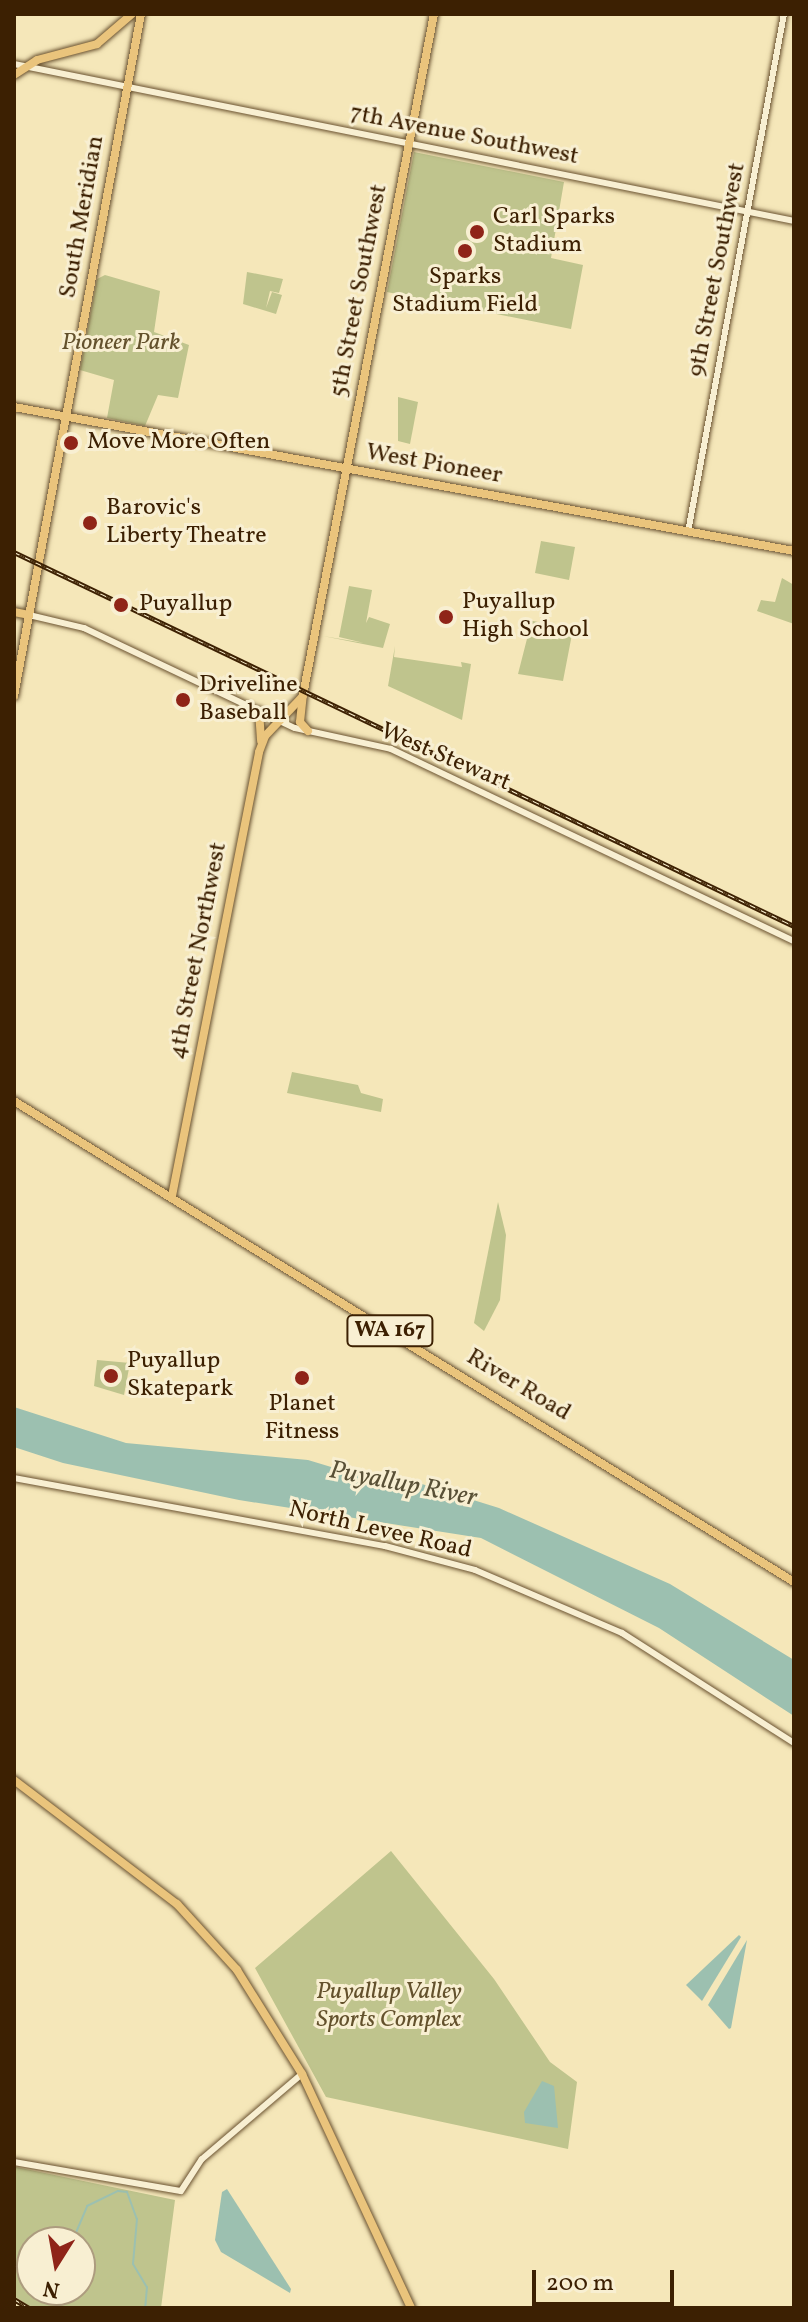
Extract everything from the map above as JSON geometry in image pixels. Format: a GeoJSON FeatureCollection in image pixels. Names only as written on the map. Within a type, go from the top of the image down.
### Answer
{"type":"FeatureCollection","features":[{"type":"Feature","properties":{"kind":"main road"},"geometry":{"type":"LineString","coordinates":[[14,75],[19,65],[97,44],[132,14]]}},
{"type":"Feature","properties":{"kind":"main road","name":"South Meridian"},"geometry":{"type":"LineString","coordinates":[[14,696],[141,14]]}},
{"type":"Feature","properties":{"kind":"main road","name":"5th Street Southwest"},"geometry":{"type":"LineString","coordinates":[[303,695],[434,14]]}},
{"type":"Feature","properties":{"kind":"main road","name":"West Pioneer"},"geometry":{"type":"LineString","coordinates":[[14,407],[794,551]]}},
{"type":"Feature","properties":{"kind":"main road"},"geometry":{"type":"LineString","coordinates":[[14,612],[29,615]]}},
{"type":"Feature","properties":{"kind":"main road"},"geometry":{"type":"LineString","coordinates":[[303,695],[301,724],[308,731]]}},
{"type":"Feature","properties":{"kind":"main road","name":"4th Street Northwest"},"geometry":{"type":"LineString","coordinates":[[172,1196],[259,752],[303,695]]}},
{"type":"Feature","properties":{"kind":"main road"},"geometry":{"type":"LineString","coordinates":[[259,711],[263,718],[259,752]]}},
{"type":"Feature","properties":{"kind":"main road","name":"River Road"},"geometry":{"type":"LineString","coordinates":[[14,1101],[794,1582]]}},
{"type":"Feature","properties":{"kind":"main road"},"geometry":{"type":"LineString","coordinates":[[14,1780],[197,1923],[250,1986],[302,2074],[411,2308]]}},
{"type":"Feature","properties":{"kind":"street","name":"9th Street Southwest"},"geometry":{"type":"LineString","coordinates":[[688,532],[784,14]]}},
{"type":"Feature","properties":{"kind":"street","name":"7th Avenue Southwest"},"geometry":{"type":"LineString","coordinates":[[19,65],[794,221]]}},
{"type":"Feature","properties":{"kind":"street","name":"West Stewart"},"geometry":{"type":"LineString","coordinates":[[29,615],[84,628],[280,721],[308,731],[391,749],[794,941]]}},
{"type":"Feature","properties":{"kind":"street","name":"North Levee Road"},"geometry":{"type":"LineString","coordinates":[[14,1478],[385,1546],[475,1570],[622,1633],[794,1743]]}},
{"type":"Feature","properties":{"kind":"street"},"geometry":{"type":"LineString","coordinates":[[14,2162],[181,2191],[202,2159],[302,2074]]}},
{"type":"Feature","properties":{"kind":"green space","name":"Carl Sparks Stadium"},"geometry":{"type":"Polygon","coordinates":[[[414,152],[564,182],[551,258],[583,265],[571,329],[387,292],[414,152]]]}},
{"type":"Feature","properties":{"kind":"green space"},"geometry":{"type":"Polygon","coordinates":[[[247,272],[283,279],[279,293],[270,291],[266,308],[272,292],[282,295],[276,314],[243,304],[247,272]]]}},
{"type":"Feature","properties":{"kind":"green space","name":"Pioneer Park"},"geometry":{"type":"Polygon","coordinates":[[[105,275],[160,291],[154,332],[189,345],[178,398],[158,395],[145,426],[107,418],[114,380],[80,370],[97,279],[105,275]]]}},
{"type":"Feature","properties":{"kind":"green space"},"geometry":{"type":"Polygon","coordinates":[[[398,397],[418,402],[410,444],[398,441],[398,397]]]}},
{"type":"Feature","properties":{"kind":"green space"},"geometry":{"type":"Polygon","coordinates":[[[541,541],[575,547],[569,580],[535,573],[541,541]]]}},
{"type":"Feature","properties":{"kind":"green space"},"geometry":{"type":"Polygon","coordinates":[[[782,578],[794,585],[794,624],[757,611],[761,600],[775,602],[782,578]]]}},
{"type":"Feature","properties":{"kind":"green space"},"geometry":{"type":"Polygon","coordinates":[[[349,586],[372,590],[366,623],[369,617],[390,624],[383,648],[323,636],[364,643],[339,637],[349,586]]]}},
{"type":"Feature","properties":{"kind":"green space"},"geometry":{"type":"Polygon","coordinates":[[[523,619],[573,629],[563,681],[518,674],[530,627],[523,619]]]}},
{"type":"Feature","properties":{"kind":"green space"},"geometry":{"type":"Polygon","coordinates":[[[395,646],[394,657],[462,667],[461,662],[471,664],[462,720],[388,686],[395,646]]]}},
{"type":"Feature","properties":{"kind":"green space"},"geometry":{"type":"Polygon","coordinates":[[[292,1072],[358,1085],[361,1093],[383,1099],[381,1112],[287,1093],[292,1072]]]}},
{"type":"Feature","properties":{"kind":"green space"},"geometry":{"type":"Polygon","coordinates":[[[498,1202],[506,1235],[500,1300],[484,1331],[474,1323],[498,1202]]]}},
{"type":"Feature","properties":{"kind":"green space","name":"Puyallup Skatepark"},"geometry":{"type":"Polygon","coordinates":[[[97,1360],[130,1363],[124,1395],[94,1386],[97,1360]]]}},
{"type":"Feature","properties":{"kind":"green space","name":"Puyallup Valley Sports Complex"},"geometry":{"type":"Polygon","coordinates":[[[391,1851],[494,1979],[550,2062],[577,2082],[568,2149],[326,2097],[255,1968],[391,1851]]]}},
{"type":"Feature","properties":{"kind":"green space"},"geometry":{"type":"Polygon","coordinates":[[[16,2167],[175,2200],[161,2308],[29,2306],[96,2306],[96,2226],[16,2226],[16,2297],[14,2296],[16,2167]]]}},
{"type":"Feature","properties":{"kind":"water","name":"Puyallup River"},"geometry":{"type":"Polygon","coordinates":[[[14,1407],[126,1443],[308,1460],[351,1473],[409,1480],[499,1508],[670,1584],[794,1660],[794,1716],[659,1628],[481,1538],[239,1500],[63,1463],[14,1447],[14,1407]]]}},
{"type":"Feature","properties":{"kind":"water"},"geometry":{"type":"Polygon","coordinates":[[[739,1935],[741,1937],[702,2001],[686,1985],[739,1935]]]}},
{"type":"Feature","properties":{"kind":"water"},"geometry":{"type":"Polygon","coordinates":[[[747,1940],[731,2028],[729,2029],[708,2005],[747,1940]]]}},
{"type":"Feature","properties":{"kind":"water"},"geometry":{"type":"Polygon","coordinates":[[[542,2081],[554,2086],[558,2128],[525,2123],[524,2112],[542,2081]]]}},
{"type":"Feature","properties":{"kind":"water"},"geometry":{"type":"Polygon","coordinates":[[[227,2189],[291,2289],[290,2293],[221,2252],[215,2240],[222,2192],[227,2189]]]}},
{"type":"Feature","properties":{"kind":"waterway"},"geometry":{"type":"LineString","coordinates":[[79,2226],[87,2206],[118,2191],[127,2192],[137,2219],[133,2264],[147,2287],[145,2308]]}},
{"type":"Feature","properties":{"kind":"railway"},"geometry":{"type":"LineString","coordinates":[[14,552],[794,926]]}},
{"type":"Feature","properties":{"kind":"railway"},"geometry":{"type":"LineString","coordinates":[[14,2299],[29,2308]]}},
{"type":"Feature","properties":{"kind":"place","name":"Carl Sparks Stadium"},"geometry":{"type":"Point","coordinates":[477,232]}},
{"type":"Feature","properties":{"kind":"place","name":"Sparks Stadium Field"},"geometry":{"type":"Point","coordinates":[465,251]}},
{"type":"Feature","properties":{"kind":"place","name":"Move More Often"},"geometry":{"type":"Point","coordinates":[71,443]}},
{"type":"Feature","properties":{"kind":"place","name":"Barovic's Liberty Theatre"},"geometry":{"type":"Point","coordinates":[90,523]}},
{"type":"Feature","properties":{"kind":"place","name":"Puyallup"},"geometry":{"type":"Point","coordinates":[121,605]}},
{"type":"Feature","properties":{"kind":"place","name":"Puyallup High School"},"geometry":{"type":"Point","coordinates":[446,617]}},
{"type":"Feature","properties":{"kind":"place","name":"Driveline Baseball"},"geometry":{"type":"Point","coordinates":[183,700]}},
{"type":"Feature","properties":{"kind":"place","name":"Puyallup Skatepark"},"geometry":{"type":"Point","coordinates":[111,1376]}},
{"type":"Feature","properties":{"kind":"place","name":"Planet Fitness"},"geometry":{"type":"Point","coordinates":[302,1378]}}]}
